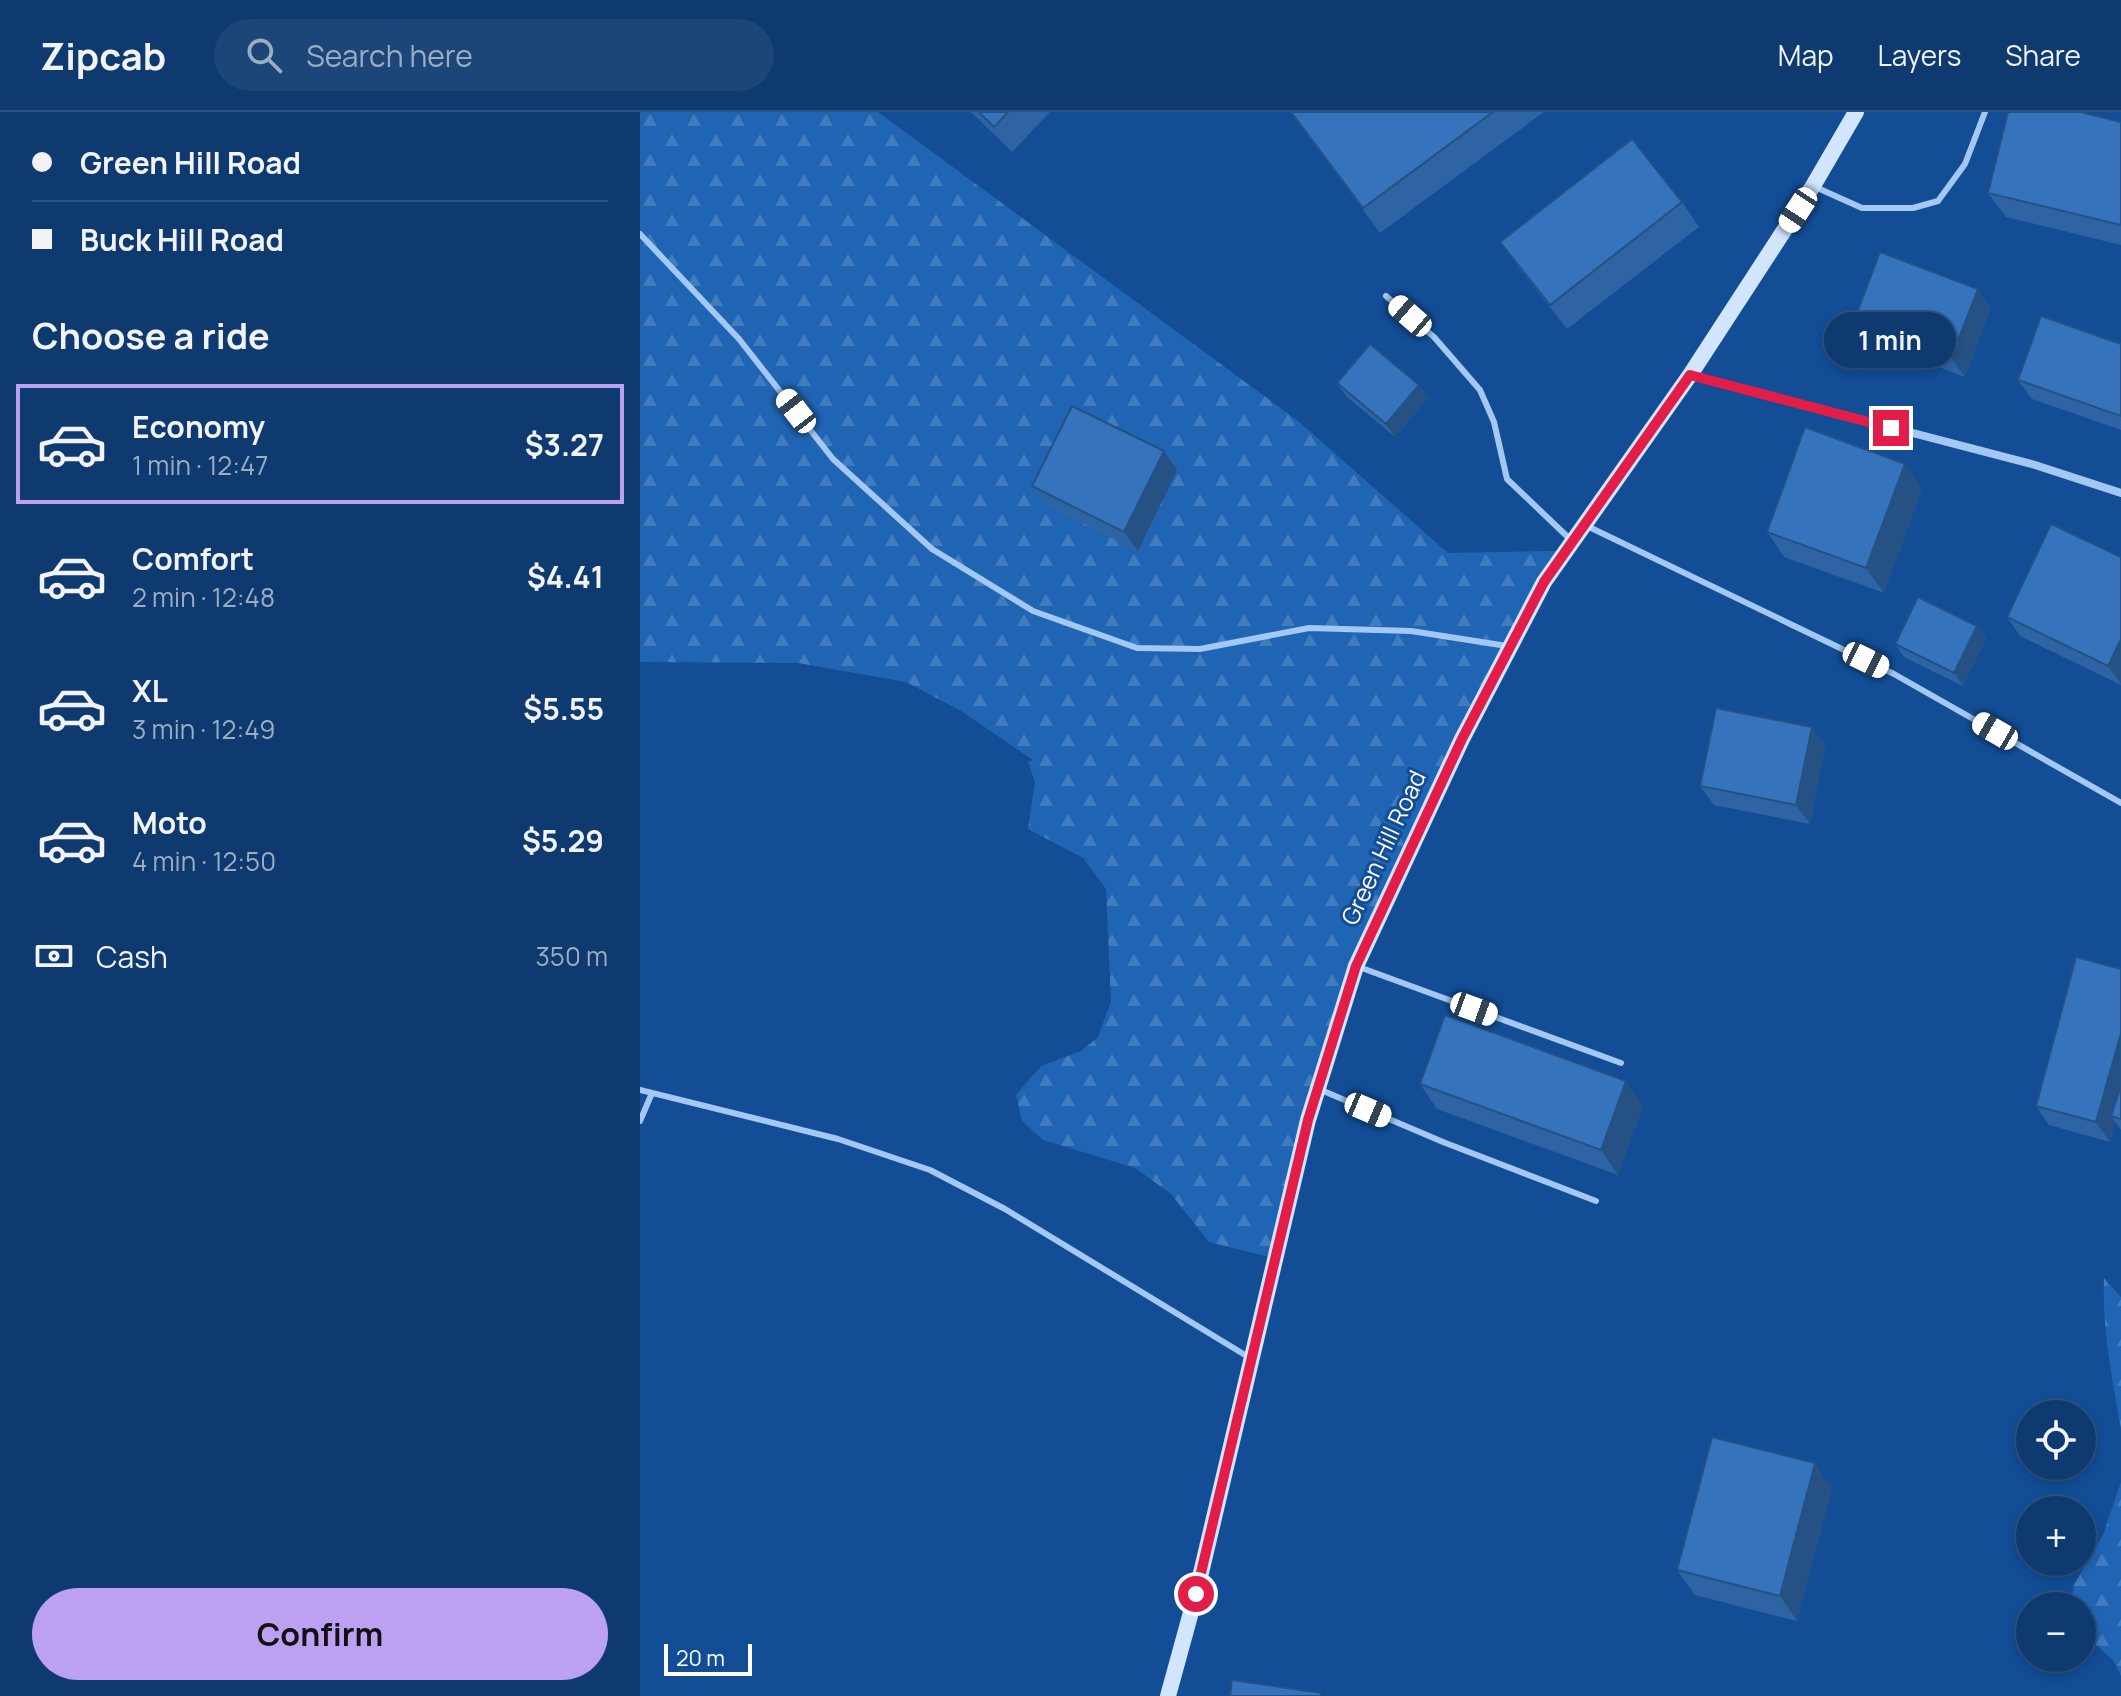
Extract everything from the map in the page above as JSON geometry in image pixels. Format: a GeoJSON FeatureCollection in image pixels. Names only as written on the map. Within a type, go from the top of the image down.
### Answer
{"type":"FeatureCollection","features":[{"type":"Feature","properties":{"kind":"main road","name":"Green Hill Road"},"geometry":{"type":"LineString","coordinates":[[1168,1696],[1196,1594],[1292,1181],[1356,966],[1462,739],[1544,582],[1690,375],[1813,186],[1856,112]]}},
{"type":"Feature","properties":{"kind":"street"},"geometry":{"type":"LineString","coordinates":[[1690,375],[2035,465],[2121,493]]}},
{"type":"Feature","properties":{"kind":"lane"},"geometry":{"type":"LineString","coordinates":[[1813,186],[1862,208],[1913,208],[1938,201],[1965,164],[1985,112]]}},
{"type":"Feature","properties":{"kind":"lane"},"geometry":{"type":"LineString","coordinates":[[640,234],[739,339],[833,459],[932,549],[1033,611],[1137,648],[1200,649],[1309,628],[1411,631],[1510,647]]}},
{"type":"Feature","properties":{"kind":"lane"},"geometry":{"type":"LineString","coordinates":[[1386,296],[1434,337],[1480,390],[1494,422],[1507,479],[1572,541]]}},
{"type":"Feature","properties":{"kind":"lane"},"geometry":{"type":"LineString","coordinates":[[1584,524],[1894,674],[2121,803]]}},
{"type":"Feature","properties":{"kind":"lane"},"geometry":{"type":"LineString","coordinates":[[1356,966],[1621,1063]]}},
{"type":"Feature","properties":{"kind":"lane"},"geometry":{"type":"LineString","coordinates":[[1317,1089],[1596,1201]]}},
{"type":"Feature","properties":{"kind":"lane"},"geometry":{"type":"LineString","coordinates":[[640,1090],[838,1139],[930,1170],[1005,1209],[1250,1358]]}},
{"type":"Feature","properties":{"kind":"lane"},"geometry":{"type":"LineString","coordinates":[[640,1121],[652,1093]]}},
{"type":"Feature","properties":{"kind":"green space"},"geometry":{"type":"Polygon","coordinates":[[[640,112],[878,112],[1298,421],[1448,553],[1557,551],[1381,908],[1273,1258],[1209,1242],[1171,1194],[1135,1168],[1043,1140],[1022,1121],[1016,1095],[1041,1066],[1081,1051],[1098,1037],[1111,1002],[1106,889],[1083,858],[1028,829],[1035,782],[1028,762],[1033,760],[961,711],[906,682],[798,663],[640,662],[640,112]]]}},
{"type":"Feature","properties":{"kind":"green space"},"geometry":{"type":"Polygon","coordinates":[[[2104,1278],[2121,1297],[2121,1429],[2106,1335],[2104,1278]]]}},
{"type":"Feature","properties":{"kind":"green space"},"geometry":{"type":"Polygon","coordinates":[[[2121,1482],[2121,1676],[2113,1660],[2096,1645],[2096,1592],[2073,1592],[2079,1576],[2096,1576],[2096,1547],[2121,1482]]]}},
{"type":"Feature","properties":{"kind":"building"},"geometry":{"type":"Polygon","coordinates":[[[979,112],[1008,112],[994,127],[979,112]]]}},
{"type":"Feature","properties":{"kind":"building"},"geometry":{"type":"Polygon","coordinates":[[[1291,112],[1493,112],[1363,208],[1291,112]]]}},
{"type":"Feature","properties":{"kind":"building"},"geometry":{"type":"Polygon","coordinates":[[[2008,112],[2081,112],[2121,122],[2121,225],[1988,193],[2008,112]]]}},
{"type":"Feature","properties":{"kind":"building"},"geometry":{"type":"Polygon","coordinates":[[[1632,139],[1682,202],[1550,305],[1500,242],[1632,139]]]}},
{"type":"Feature","properties":{"kind":"building"},"geometry":{"type":"Polygon","coordinates":[[[1880,252],[1978,289],[1951,358],[1854,321],[1880,252]]]}},
{"type":"Feature","properties":{"kind":"building"},"geometry":{"type":"Polygon","coordinates":[[[2041,316],[2121,344],[2121,416],[2018,380],[2041,316]]]}},
{"type":"Feature","properties":{"kind":"building"},"geometry":{"type":"Polygon","coordinates":[[[1370,344],[1419,385],[1386,424],[1337,383],[1370,344]]]}},
{"type":"Feature","properties":{"kind":"building"},"geometry":{"type":"Polygon","coordinates":[[[1072,406],[1164,451],[1124,532],[1032,486],[1072,406]]]}},
{"type":"Feature","properties":{"kind":"building"},"geometry":{"type":"Polygon","coordinates":[[[1805,427],[1905,464],[1866,568],[1767,532],[1805,427]]]}},
{"type":"Feature","properties":{"kind":"building"},"geometry":{"type":"Polygon","coordinates":[[[2051,524],[2121,557],[2121,639],[2108,666],[2007,617],[2051,524]]]}},
{"type":"Feature","properties":{"kind":"building"},"geometry":{"type":"Polygon","coordinates":[[[1918,597],[1977,626],[1954,673],[1895,644],[1918,597]]]}},
{"type":"Feature","properties":{"kind":"building"},"geometry":{"type":"Polygon","coordinates":[[[1716,708],[1812,727],[1796,805],[1700,786],[1716,708]]]}},
{"type":"Feature","properties":{"kind":"building"},"geometry":{"type":"Polygon","coordinates":[[[2076,957],[2121,969],[2121,1033],[2096,1122],[2036,1106],[2076,957]]]}},
{"type":"Feature","properties":{"kind":"building"},"geometry":{"type":"Polygon","coordinates":[[[1445,1015],[1626,1081],[1601,1150],[1420,1084],[1445,1015]]]}},
{"type":"Feature","properties":{"kind":"building"},"geometry":{"type":"Polygon","coordinates":[[[2121,1086],[2121,1119],[2111,1116],[2121,1086]]]}},
{"type":"Feature","properties":{"kind":"building"},"geometry":{"type":"Polygon","coordinates":[[[1712,1437],[1815,1463],[1780,1596],[1677,1570],[1712,1437]]]}},
{"type":"Feature","properties":{"kind":"building"},"geometry":{"type":"Polygon","coordinates":[[[1232,1680],[1321,1693],[1320,1696],[1230,1696],[1232,1680]]]}},
{"type":"Feature","properties":{"kind":"route"},"geometry":{"type":"LineString","coordinates":[[1196,1594],[1308,1120],[1356,966],[1462,739],[1544,582],[1690,375],[1891,428]]}}]}
